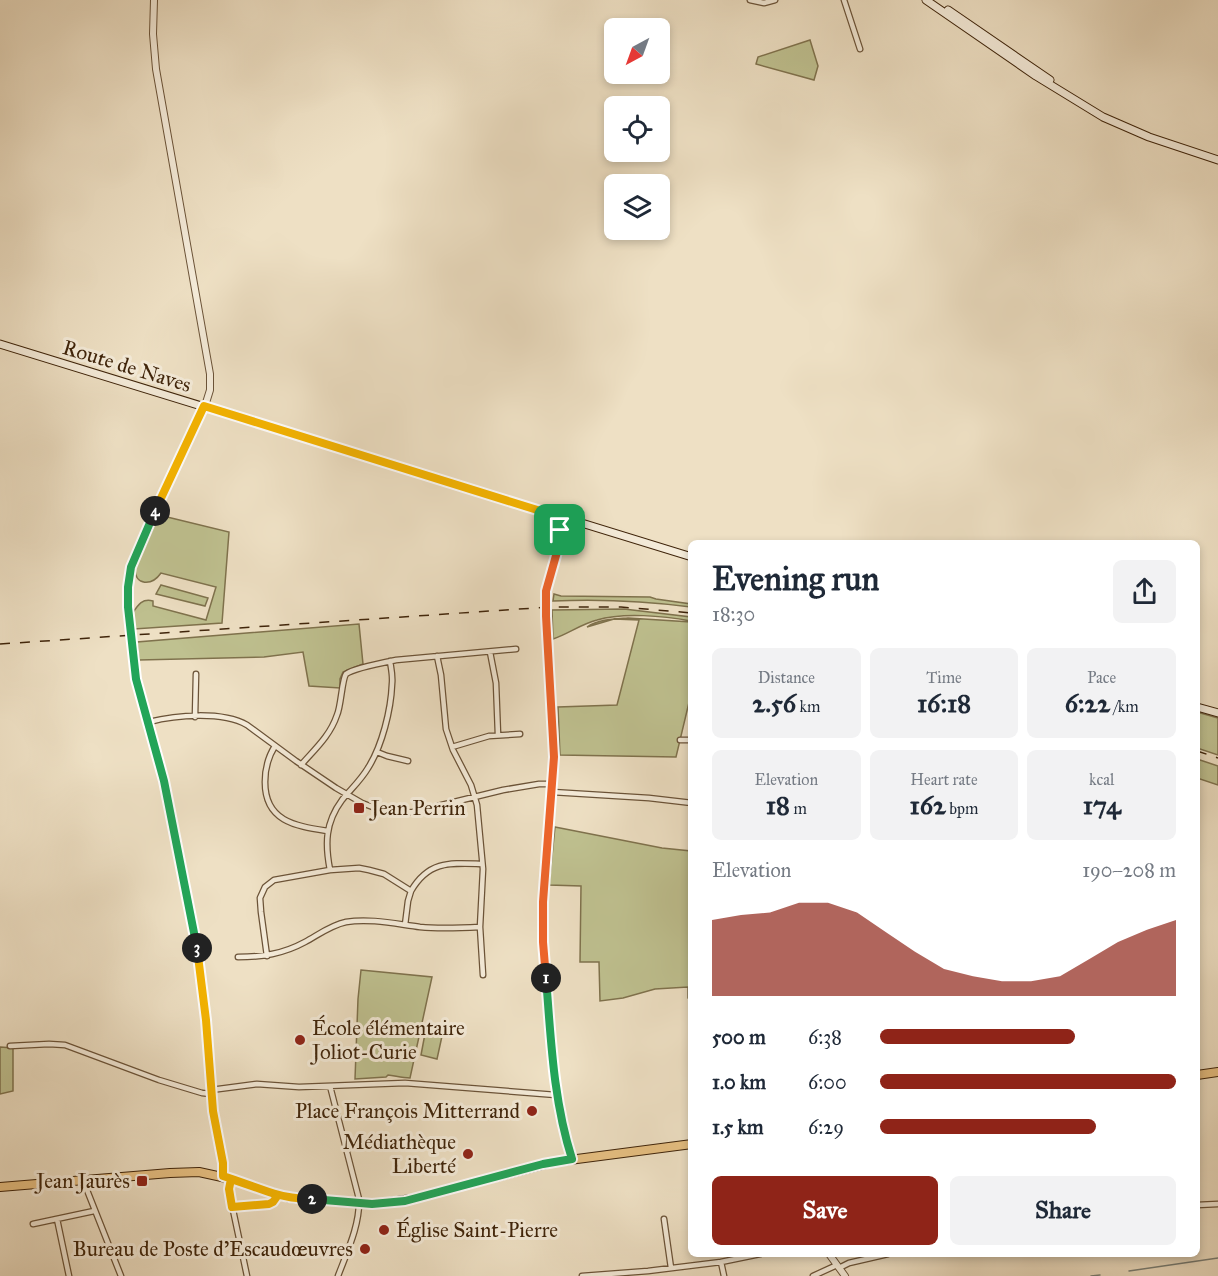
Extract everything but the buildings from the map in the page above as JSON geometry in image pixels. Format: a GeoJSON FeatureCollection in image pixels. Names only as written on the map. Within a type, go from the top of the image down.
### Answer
{"type":"FeatureCollection","features":[{"type":"Feature","properties":{"kind":"main road"},"geometry":{"type":"LineString","coordinates":[[926,0],[937,4],[1036,76],[1103,117],[1156,140],[1218,160]]}},
{"type":"Feature","properties":{"kind":"main road","name":"Route de Naves"},"geometry":{"type":"LineString","coordinates":[[0,344],[688,556]]}},
{"type":"Feature","properties":{"kind":"main road"},"geometry":{"type":"LineString","coordinates":[[1200,708],[1218,714]]}},
{"type":"Feature","properties":{"kind":"main road"},"geometry":{"type":"LineString","coordinates":[[1200,1075],[1218,1072]]}},
{"type":"Feature","properties":{"kind":"main road"},"geometry":{"type":"LineString","coordinates":[[0,1187],[204,1173],[278,1195],[377,1204],[405,1201],[543,1164],[688,1146]]}},
{"type":"Feature","properties":{"kind":"street"},"geometry":{"type":"LineString","coordinates":[[154,0],[152,27],[155,61],[210,374],[209,394],[131,567],[128,602],[135,674],[166,789],[199,960],[213,1111],[248,1276]]}},
{"type":"Feature","properties":{"kind":"street"},"geometry":{"type":"LineString","coordinates":[[750,0],[764,3],[775,0]]}},
{"type":"Feature","properties":{"kind":"street"},"geometry":{"type":"LineString","coordinates":[[844,0],[860,48]]}},
{"type":"Feature","properties":{"kind":"street"},"geometry":{"type":"LineString","coordinates":[[563,518],[546,600],[554,757],[544,890],[543,942],[556,1095],[572,1159]]}},
{"type":"Feature","properties":{"kind":"street"},"geometry":{"type":"LineString","coordinates":[[557,552],[573,521]]}},
{"type":"Feature","properties":{"kind":"street"},"geometry":{"type":"LineString","coordinates":[[301,765],[322,743],[335,721],[342,697],[343,680],[352,671],[390,661],[516,649]]}},
{"type":"Feature","properties":{"kind":"street"},"geometry":{"type":"LineString","coordinates":[[490,652],[496,683],[498,735]]}},
{"type":"Feature","properties":{"kind":"street"},"geometry":{"type":"LineString","coordinates":[[437,656],[445,723],[452,747],[470,781],[475,796],[482,864],[480,927],[483,975]]}},
{"type":"Feature","properties":{"kind":"street"},"geometry":{"type":"LineString","coordinates":[[330,870],[326,849],[328,831],[335,811],[368,768],[377,752],[382,736],[392,690],[390,661]]}},
{"type":"Feature","properties":{"kind":"street"},"geometry":{"type":"LineString","coordinates":[[195,717],[196,675]]}},
{"type":"Feature","properties":{"kind":"street"},"geometry":{"type":"LineString","coordinates":[[149,722],[195,717],[238,720],[301,765],[347,794],[372,808],[399,813],[418,811],[510,789],[553,783]]}},
{"type":"Feature","properties":{"kind":"street"},"geometry":{"type":"LineString","coordinates":[[452,747],[480,738],[520,734]]}},
{"type":"Feature","properties":{"kind":"street"},"geometry":{"type":"LineString","coordinates":[[680,740],[688,740]]}},
{"type":"Feature","properties":{"kind":"street"},"geometry":{"type":"LineString","coordinates":[[275,746],[268,759],[265,780],[267,796],[272,809],[289,823],[328,831]]}},
{"type":"Feature","properties":{"kind":"street"},"geometry":{"type":"LineString","coordinates":[[377,752],[408,761]]}},
{"type":"Feature","properties":{"kind":"street"},"geometry":{"type":"LineString","coordinates":[[552,792],[688,803]]}},
{"type":"Feature","properties":{"kind":"street"},"geometry":{"type":"LineString","coordinates":[[405,925],[411,891],[423,876],[438,866],[451,863],[482,864]]}},
{"type":"Feature","properties":{"kind":"street"},"geometry":{"type":"LineString","coordinates":[[267,956],[260,907],[261,894],[271,882],[330,870],[354,868],[389,877],[411,891]]}},
{"type":"Feature","properties":{"kind":"street"},"geometry":{"type":"LineString","coordinates":[[238,957],[267,956],[294,948],[346,922],[367,921],[439,928],[480,927]]}},
{"type":"Feature","properties":{"kind":"street"},"geometry":{"type":"LineString","coordinates":[[10,1046],[49,1044],[65,1046],[159,1080],[211,1092],[257,1084],[294,1087],[405,1083],[556,1095]]}},
{"type":"Feature","properties":{"kind":"street"},"geometry":{"type":"LineString","coordinates":[[330,1086],[358,1191],[359,1203],[352,1237],[338,1276]]}},
{"type":"Feature","properties":{"kind":"street"},"geometry":{"type":"LineString","coordinates":[[82,1180],[121,1276]]}},
{"type":"Feature","properties":{"kind":"street"},"geometry":{"type":"LineString","coordinates":[[232,1207],[269,1204],[278,1195]]}},
{"type":"Feature","properties":{"kind":"street"},"geometry":{"type":"LineString","coordinates":[[1200,1205],[1218,1204]]}},
{"type":"Feature","properties":{"kind":"street"},"geometry":{"type":"LineString","coordinates":[[33,1224],[94,1211]]}},
{"type":"Feature","properties":{"kind":"street"},"geometry":{"type":"LineString","coordinates":[[57,1219],[69,1276]]}},
{"type":"Feature","properties":{"kind":"street"},"geometry":{"type":"LineString","coordinates":[[664,1219],[671,1268]]}},
{"type":"Feature","properties":{"kind":"street"},"geometry":{"type":"LineString","coordinates":[[582,1276],[648,1271],[745,1257]]}},
{"type":"Feature","properties":{"kind":"street"},"geometry":{"type":"LineString","coordinates":[[831,1257],[845,1276]]}},
{"type":"Feature","properties":{"kind":"street"},"geometry":{"type":"LineString","coordinates":[[813,1276],[838,1266],[875,1257]]}},
{"type":"Feature","properties":{"kind":"street"},"geometry":{"type":"LineString","coordinates":[[721,1262],[724,1276]]}},
{"type":"Feature","properties":{"kind":"green space"},"geometry":{"type":"Polygon","coordinates":[[[810,40],[818,66],[814,80],[756,64],[758,57],[810,40]]]}},
{"type":"Feature","properties":{"kind":"green space"},"geometry":{"type":"Polygon","coordinates":[[[159,515],[229,532],[222,623],[134,629],[132,614],[138,605],[146,600],[153,601],[153,606],[206,620],[216,587],[161,573],[149,582],[138,579],[135,569],[159,515]]]}},
{"type":"Feature","properties":{"kind":"green space"},"geometry":{"type":"Polygon","coordinates":[[[161,585],[208,598],[205,606],[156,594],[161,585]]]}},
{"type":"Feature","properties":{"kind":"green space"},"geometry":{"type":"Polygon","coordinates":[[[554,594],[650,597],[688,604],[688,607],[622,601],[553,601],[554,594]]]}},
{"type":"Feature","properties":{"kind":"green space"},"geometry":{"type":"Polygon","coordinates":[[[624,609],[688,617],[688,621],[619,616],[585,624],[553,639],[552,610],[624,609]]]}},
{"type":"Feature","properties":{"kind":"green space"},"geometry":{"type":"Polygon","coordinates":[[[614,619],[587,627],[596,622],[614,619]]]}},
{"type":"Feature","properties":{"kind":"green space"},"geometry":{"type":"Polygon","coordinates":[[[614,619],[688,622],[688,707],[676,757],[560,755],[558,707],[617,705],[639,620],[614,619]]]}},
{"type":"Feature","properties":{"kind":"green space"},"geometry":{"type":"Polygon","coordinates":[[[359,624],[363,664],[343,672],[340,688],[309,686],[303,652],[264,657],[139,660],[137,642],[359,624]]]}},
{"type":"Feature","properties":{"kind":"green space"},"geometry":{"type":"Polygon","coordinates":[[[1200,713],[1218,718],[1218,755],[1200,749],[1200,713]]]}},
{"type":"Feature","properties":{"kind":"green space"},"geometry":{"type":"Polygon","coordinates":[[[1200,760],[1218,766],[1218,785],[1200,779],[1200,760]]]}},
{"type":"Feature","properties":{"kind":"green space"},"geometry":{"type":"Polygon","coordinates":[[[555,827],[662,848],[688,851],[688,987],[655,989],[623,998],[600,1001],[599,962],[580,962],[581,886],[549,885],[555,827]]]}},
{"type":"Feature","properties":{"kind":"green space"},"geometry":{"type":"Polygon","coordinates":[[[361,970],[432,977],[410,1078],[388,1075],[355,1079],[361,970]]]}},
{"type":"Feature","properties":{"kind":"green space"},"geometry":{"type":"Polygon","coordinates":[[[427,1023],[444,1027],[437,1059],[421,1055],[427,1023]]]}},
{"type":"Feature","properties":{"kind":"green space"},"geometry":{"type":"Polygon","coordinates":[[[0,1047],[13,1048],[13,1091],[0,1094],[0,1047]]]}},
{"type":"Feature","properties":{"kind":"waterway"},"geometry":{"type":"LineString","coordinates":[[1129,1271],[1218,1258]]}},
{"type":"Feature","properties":{"kind":"waterway"},"geometry":{"type":"LineString","coordinates":[[1091,1276],[1100,1275]]}},
{"type":"Feature","properties":{"kind":"railway"},"geometry":{"type":"LineString","coordinates":[[0,644],[550,607],[621,607],[688,613]]}},
{"type":"Feature","properties":{"kind":"railway"},"geometry":{"type":"LineString","coordinates":[[1200,752],[1218,758]]}},
{"type":"Feature","properties":{"kind":"place","name":"Jean Perrin"},"geometry":{"type":"Point","coordinates":[359,808]}},
{"type":"Feature","properties":{"kind":"place","name":"École élémentaire Joliot-Curie"},"geometry":{"type":"Point","coordinates":[300,1040]}},
{"type":"Feature","properties":{"kind":"place","name":"Place François Mitterrand"},"geometry":{"type":"Point","coordinates":[532,1111]}},
{"type":"Feature","properties":{"kind":"place","name":"Médiathèque Liberté"},"geometry":{"type":"Point","coordinates":[468,1154]}},
{"type":"Feature","properties":{"kind":"place","name":"Jean Jaurès"},"geometry":{"type":"Point","coordinates":[142,1181]}},
{"type":"Feature","properties":{"kind":"place","name":"Église Saint-Pierre"},"geometry":{"type":"Point","coordinates":[384,1230]}},
{"type":"Feature","properties":{"kind":"place","name":"Bureau de Poste d'Escaudœuvres"},"geometry":{"type":"Point","coordinates":[365,1249]}},
{"type":"Feature","properties":{"kind":"route"},"geometry":{"type":"LineString","coordinates":[[560,530],[557,552],[546,591],[554,763],[544,890],[543,942],[555,1088],[572,1159],[543,1164],[405,1201],[377,1204],[290,1198],[272,1193],[239,1181],[231,1179],[229,1189],[232,1207],[269,1204],[278,1195],[265,1191],[239,1181],[223,1176],[223,1163],[213,1111],[199,960],[164,781],[135,674],[127,597],[134,559],[204,406],[563,518],[560,530]]}}]}
